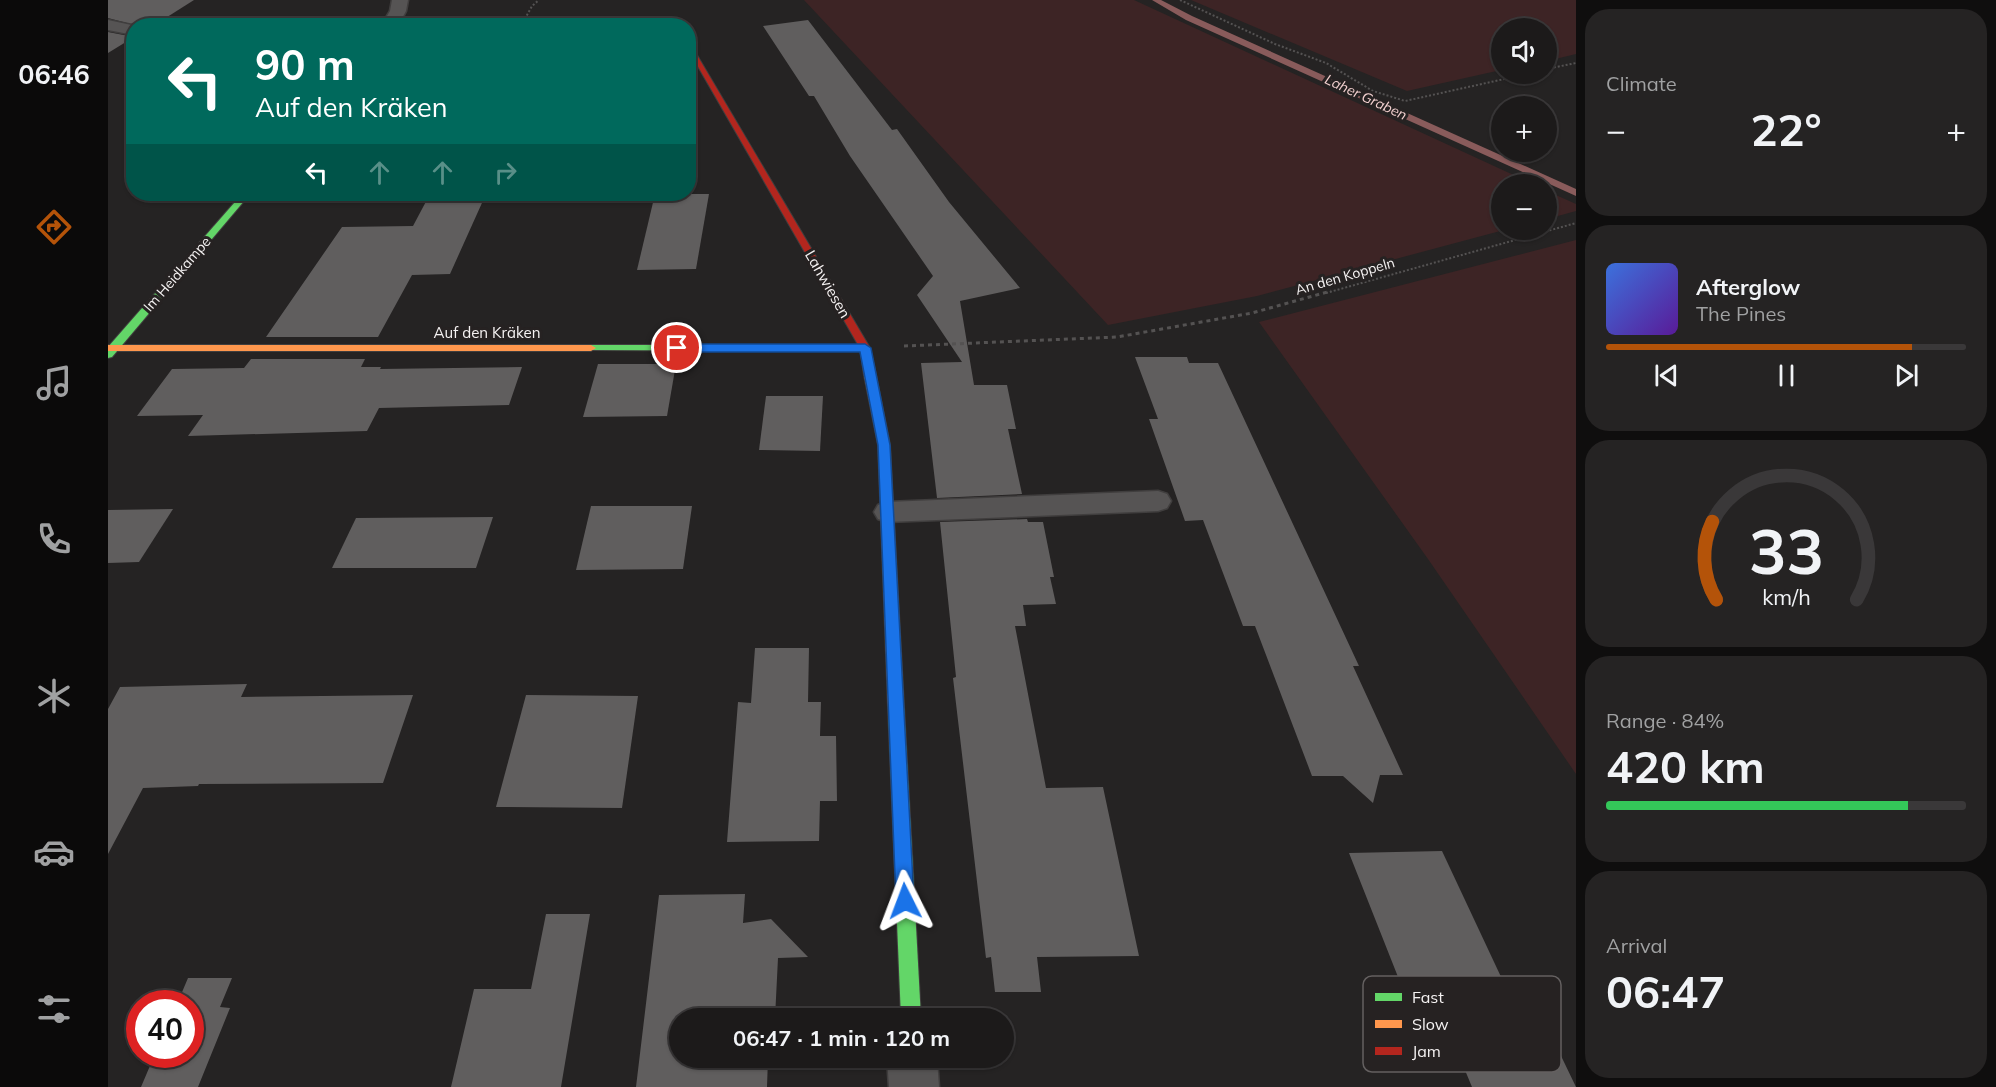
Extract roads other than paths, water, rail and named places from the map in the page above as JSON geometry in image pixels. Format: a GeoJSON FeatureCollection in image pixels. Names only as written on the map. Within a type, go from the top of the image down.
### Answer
{"type":"FeatureCollection","features":[{"type":"Feature","properties":{"kind":"street"},"geometry":{"type":"LineString","coordinates":[[394,18],[400,0]]}},
{"type":"Feature","properties":{"kind":"street"},"geometry":{"type":"LineString","coordinates":[[108,25],[126,28]]}},
{"type":"Feature","properties":{"kind":"street","name":"Lahwiesen"},"geometry":{"type":"LineString","coordinates":[[696,56],[865,348],[884,445],[911,1008]]}},
{"type":"Feature","properties":{"kind":"street","name":"Im Heidkampe"},"geometry":{"type":"LineString","coordinates":[[110,350],[240,201]]}},
{"type":"Feature","properties":{"kind":"street","name":"Auf den Kräken"},"geometry":{"type":"LineString","coordinates":[[110,350],[865,348]]}},
{"type":"Feature","properties":{"kind":"street"},"geometry":{"type":"LineString","coordinates":[[913,1068],[914,1087]]}},
{"type":"Feature","properties":{"kind":"lane"},"geometry":{"type":"LineString","coordinates":[[887,512],[1158,501]]}},
{"type":"Feature","properties":{"kind":"waterway","name":"Laher Graben"},"geometry":{"type":"LineString","coordinates":[[1156,0],[1189,18],[1576,193]]}}]}
